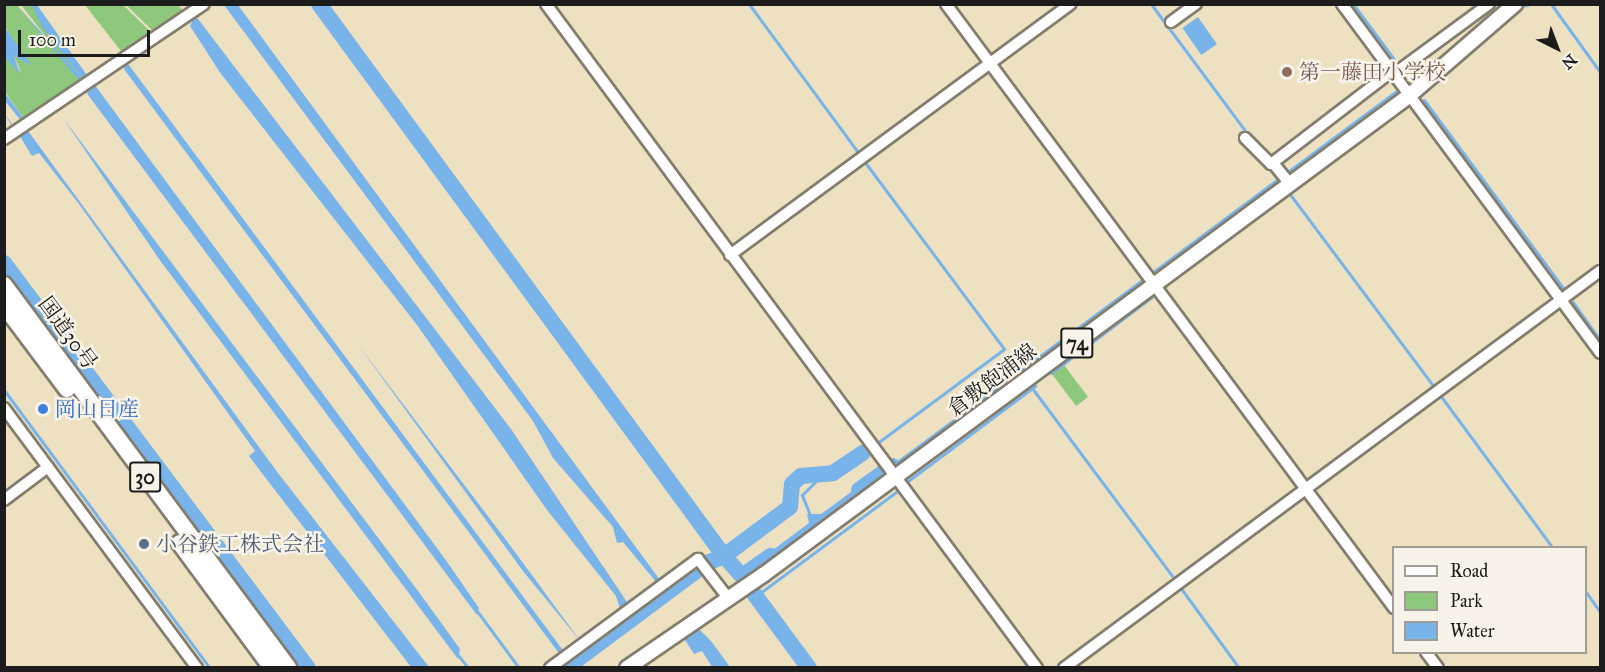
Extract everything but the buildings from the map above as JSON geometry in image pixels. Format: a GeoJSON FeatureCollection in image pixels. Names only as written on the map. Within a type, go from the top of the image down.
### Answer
{"type":"FeatureCollection","features":[{"type":"Feature","properties":{"kind":"highway","name":"国道30号"},"geometry":{"type":"LineString","coordinates":[[4,285],[288,668]]}},
{"type":"Feature","properties":{"kind":"highway","name":"国道30号"},"geometry":{"type":"LineString","coordinates":[[4,305],[272,668]]}},
{"type":"Feature","properties":{"kind":"main road","name":"倉敷飽浦線"},"geometry":{"type":"LineString","coordinates":[[627,668],[895,478],[1149,280],[1285,178],[1410,94],[1515,4]]}},
{"type":"Feature","properties":{"kind":"street"},"geometry":{"type":"LineString","coordinates":[[4,139],[204,4]]}},
{"type":"Feature","properties":{"kind":"street"},"geometry":{"type":"LineString","coordinates":[[546,4],[1037,668]]}},
{"type":"Feature","properties":{"kind":"street"},"geometry":{"type":"LineString","coordinates":[[946,4],[1149,280],[1308,487],[1392,605]]}},
{"type":"Feature","properties":{"kind":"street"},"geometry":{"type":"LineString","coordinates":[[730,255],[1071,4]]}},
{"type":"Feature","properties":{"kind":"street"},"geometry":{"type":"LineString","coordinates":[[1172,22],[1196,4]]}},
{"type":"Feature","properties":{"kind":"street"},"geometry":{"type":"LineString","coordinates":[[1342,4],[1397,71],[1410,94],[1566,298],[1600,353]]}},
{"type":"Feature","properties":{"kind":"street"},"geometry":{"type":"LineString","coordinates":[[1245,138],[1266,165],[1273,163],[1489,4]]}},
{"type":"Feature","properties":{"kind":"street"},"geometry":{"type":"LineString","coordinates":[[1273,163],[1285,178]]}},
{"type":"Feature","properties":{"kind":"street"},"geometry":{"type":"LineString","coordinates":[[1064,668],[1600,271]]}},
{"type":"Feature","properties":{"kind":"street"},"geometry":{"type":"LineString","coordinates":[[4,408],[197,668]]}},
{"type":"Feature","properties":{"kind":"street"},"geometry":{"type":"LineString","coordinates":[[4,500],[48,467]]}},
{"type":"Feature","properties":{"kind":"street"},"geometry":{"type":"LineString","coordinates":[[550,668],[698,559],[728,598]]}},
{"type":"Feature","properties":{"kind":"street"},"geometry":{"type":"LineString","coordinates":[[1428,654],[1438,668]]}},
{"type":"Feature","properties":{"kind":"green space"},"geometry":{"type":"Polygon","coordinates":[[[5,5],[17,5],[75,74],[21,5],[32,5],[81,77],[81,83],[26,121],[5,92],[5,56],[21,72],[14,56],[19,53],[28,67],[5,26],[5,5]]]}},
{"type":"Feature","properties":{"kind":"green space"},"geometry":{"type":"Polygon","coordinates":[[[85,5],[123,5],[154,35],[124,55],[85,5]]]}},
{"type":"Feature","properties":{"kind":"green space"},"geometry":{"type":"Polygon","coordinates":[[[126,5],[178,5],[186,14],[156,34],[126,5]]]}},
{"type":"Feature","properties":{"kind":"green space"},"geometry":{"type":"Polygon","coordinates":[[[1064,365],[1088,397],[1076,406],[1052,374],[1064,365]]]}},
{"type":"Feature","properties":{"kind":"water"},"geometry":{"type":"Polygon","coordinates":[[[17,5],[81,77],[42,27],[32,5],[37,5],[89,78],[18,128],[15,128],[22,122],[5,101],[4,92],[26,121],[81,83],[17,5]]]}},
{"type":"Feature","properties":{"kind":"water"},"geometry":{"type":"Polygon","coordinates":[[[224,5],[238,5],[660,580],[657,583],[623,542],[617,543],[613,527],[553,458],[533,421],[224,5]]]}},
{"type":"Feature","properties":{"kind":"water"},"geometry":{"type":"Polygon","coordinates":[[[195,15],[511,429],[629,605],[621,612],[616,596],[547,510],[417,325],[221,74],[190,26],[195,15]]]}},
{"type":"Feature","properties":{"kind":"water"},"geometry":{"type":"Polygon","coordinates":[[[1198,17],[1217,44],[1201,55],[1182,28],[1198,17]]]}},
{"type":"Feature","properties":{"kind":"water"},"geometry":{"type":"Polygon","coordinates":[[[4,26],[32,66],[14,56],[20,74],[5,57],[4,26]]]}},
{"type":"Feature","properties":{"kind":"water"},"geometry":{"type":"Polygon","coordinates":[[[126,61],[565,653],[561,656],[124,69],[126,61]]]}},
{"type":"Feature","properties":{"kind":"water"},"geometry":{"type":"Polygon","coordinates":[[[94,84],[445,559],[479,608],[477,615],[88,95],[86,89],[94,84]]]}},
{"type":"Feature","properties":{"kind":"water"},"geometry":{"type":"Polygon","coordinates":[[[63,118],[421,595],[460,649],[458,659],[159,259],[63,118]]]}},
{"type":"Feature","properties":{"kind":"water"},"geometry":{"type":"Polygon","coordinates":[[[26,128],[278,473],[429,667],[411,667],[249,456],[255,451],[79,204],[39,153],[32,156],[18,133],[26,128]]]}},
{"type":"Feature","properties":{"kind":"water"},"geometry":{"type":"Polygon","coordinates":[[[356,342],[512,548],[581,642],[523,571],[356,342]]]}},
{"type":"Feature","properties":{"kind":"water"},"geometry":{"type":"Polygon","coordinates":[[[873,476],[877,480],[755,570],[753,565],[809,523],[807,514],[821,514],[873,476]]]}},
{"type":"Feature","properties":{"kind":"water"},"geometry":{"type":"Polygon","coordinates":[[[698,628],[711,641],[730,667],[712,667],[702,651],[694,654],[683,637],[698,628]]]}},
{"type":"Feature","properties":{"kind":"waterway"},"geometry":{"type":"LineString","coordinates":[[319,4],[724,556],[790,507],[792,484],[801,476],[833,473],[863,453]]}},
{"type":"Feature","properties":{"kind":"waterway"},"geometry":{"type":"LineString","coordinates":[[749,4],[860,155]]}},
{"type":"Feature","properties":{"kind":"waterway"},"geometry":{"type":"LineString","coordinates":[[1151,4],[1249,136]]}},
{"type":"Feature","properties":{"kind":"waterway"},"geometry":{"type":"LineString","coordinates":[[1353,4],[1399,66]]}},
{"type":"Feature","properties":{"kind":"waterway"},"geometry":{"type":"LineString","coordinates":[[1522,6],[1530,4]]}},
{"type":"Feature","properties":{"kind":"waterway"},"geometry":{"type":"LineString","coordinates":[[1551,4],[1600,72]]}},
{"type":"Feature","properties":{"kind":"waterway"},"geometry":{"type":"LineString","coordinates":[[892,466],[1398,90]]}},
{"type":"Feature","properties":{"kind":"waterway"},"geometry":{"type":"LineString","coordinates":[[1424,100],[1566,292]]}},
{"type":"Feature","properties":{"kind":"waterway"},"geometry":{"type":"LineString","coordinates":[[864,161],[1004,349],[876,444]]}},
{"type":"Feature","properties":{"kind":"waterway"},"geometry":{"type":"LineString","coordinates":[[1272,170],[1280,180]]}},
{"type":"Feature","properties":{"kind":"waterway"},"geometry":{"type":"LineString","coordinates":[[1289,193],[1435,388]]}},
{"type":"Feature","properties":{"kind":"waterway"},"geometry":{"type":"LineString","coordinates":[[4,263],[308,668]]}},
{"type":"Feature","properties":{"kind":"waterway"},"geometry":{"type":"LineString","coordinates":[[1051,373],[1156,294]]}},
{"type":"Feature","properties":{"kind":"waterway"},"geometry":{"type":"LineString","coordinates":[[1570,298],[1600,340]]}},
{"type":"Feature","properties":{"kind":"waterway"},"geometry":{"type":"LineString","coordinates":[[904,484],[1035,386]]}},
{"type":"Feature","properties":{"kind":"waterway"},"geometry":{"type":"LineString","coordinates":[[1032,388],[1176,581]]}},
{"type":"Feature","properties":{"kind":"waterway"},"geometry":{"type":"LineString","coordinates":[[4,390],[210,668]]}},
{"type":"Feature","properties":{"kind":"waterway"},"geometry":{"type":"LineString","coordinates":[[1440,395],[1552,546]]}},
{"type":"Feature","properties":{"kind":"waterway"},"geometry":{"type":"LineString","coordinates":[[859,490],[892,466]]}},
{"type":"Feature","properties":{"kind":"waterway"},"geometry":{"type":"LineString","coordinates":[[810,515],[802,495],[822,475]]}},
{"type":"Feature","properties":{"kind":"waterway"},"geometry":{"type":"LineString","coordinates":[[756,596],[900,489]]}},
{"type":"Feature","properties":{"kind":"waterway"},"geometry":{"type":"LineString","coordinates":[[566,668],[707,563],[724,556],[742,576],[771,556]]}},
{"type":"Feature","properties":{"kind":"waterway"},"geometry":{"type":"LineString","coordinates":[[1180,587],[1239,668]]}},
{"type":"Feature","properties":{"kind":"waterway"},"geometry":{"type":"LineString","coordinates":[[752,591],[809,668]]}},
{"type":"Feature","properties":{"kind":"waterway"},"geometry":{"type":"LineString","coordinates":[[1587,593],[1600,612]]}},
{"type":"Feature","properties":{"kind":"waterway"},"geometry":{"type":"LineString","coordinates":[[477,611],[519,668]]}},
{"type":"Feature","properties":{"kind":"waterway"},"geometry":{"type":"LineString","coordinates":[[458,655],[468,668]]}},
{"type":"Feature","properties":{"kind":"place","name":"第一藤田小学校"},"geometry":{"type":"Point","coordinates":[1287,72]}},
{"type":"Feature","properties":{"kind":"place","name":"岡山日産"},"geometry":{"type":"Point","coordinates":[43,409]}},
{"type":"Feature","properties":{"kind":"place","name":"小谷鉄工株式会社"},"geometry":{"type":"Point","coordinates":[144,544]}}]}
